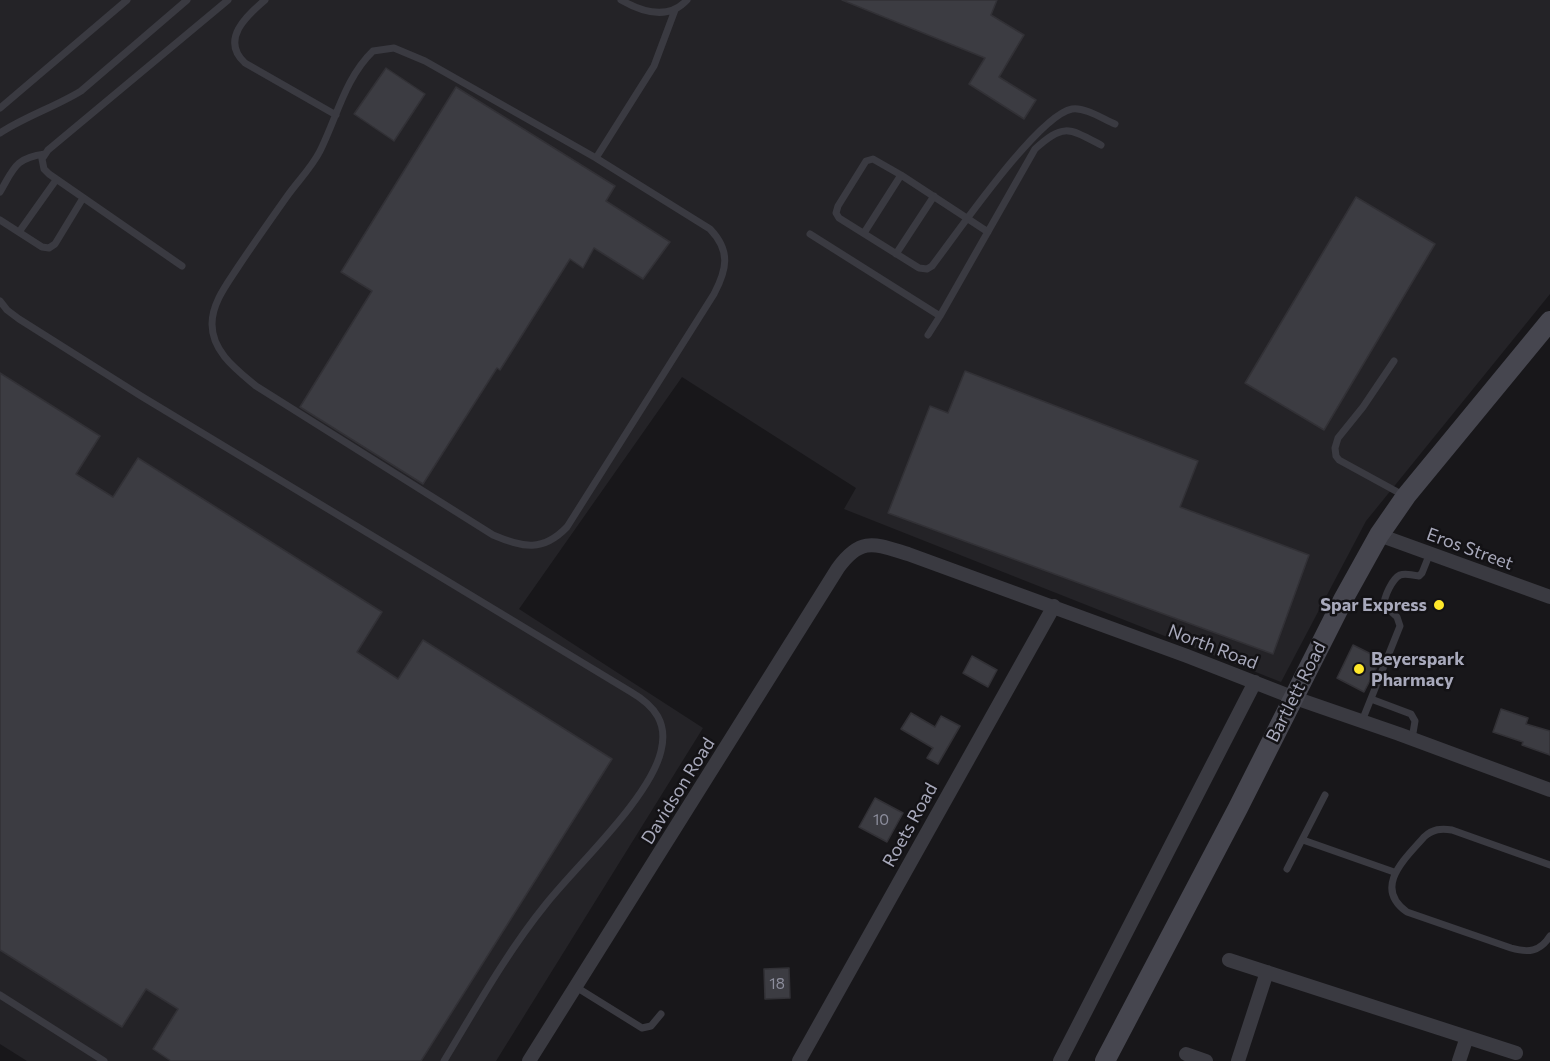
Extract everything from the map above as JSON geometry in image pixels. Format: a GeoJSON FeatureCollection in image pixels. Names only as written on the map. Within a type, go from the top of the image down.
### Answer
{"type":"FeatureCollection","features":[{"type":"Feature","properties":{"kind":"street","name":"Bartlett Road"},"geometry":{"type":"LineString","coordinates":[[1105,1061],[1238,808],[1292,697],[1379,535],[1406,496],[1550,321]]}},
{"type":"Feature","properties":{"kind":"street","name":"Eros Street"},"geometry":{"type":"LineString","coordinates":[[1379,535],[1550,597]]}},
{"type":"Feature","properties":{"kind":"street","name":"North Road"},"geometry":{"type":"LineString","coordinates":[[862,546],[885,547],[908,554],[1550,790]]}},
{"type":"Feature","properties":{"kind":"street","name":"Davidson Road"},"geometry":{"type":"LineString","coordinates":[[529,1061],[838,568],[849,553],[862,546]]}},
{"type":"Feature","properties":{"kind":"street","name":"Roets Road"},"geometry":{"type":"LineString","coordinates":[[799,1061],[1054,606]]}},
{"type":"Feature","properties":{"kind":"street"},"geometry":{"type":"LineString","coordinates":[[1060,1061],[1255,682]]}},
{"type":"Feature","properties":{"kind":"street"},"geometry":{"type":"LineString","coordinates":[[1229,960],[1516,1053]]}},
{"type":"Feature","properties":{"kind":"street"},"geometry":{"type":"LineString","coordinates":[[1239,1061],[1267,972]]}},
{"type":"Feature","properties":{"kind":"street"},"geometry":{"type":"LineString","coordinates":[[1459,1061],[1467,1037]]}},
{"type":"Feature","properties":{"kind":"street"},"geometry":{"type":"LineString","coordinates":[[1186,1054],[1206,1061]]}},
{"type":"Feature","properties":{"kind":"lane"},"geometry":{"type":"LineString","coordinates":[[0,108],[127,0]]}},
{"type":"Feature","properties":{"kind":"lane"},"geometry":{"type":"LineString","coordinates":[[0,133],[81,91],[187,0]]}},
{"type":"Feature","properties":{"kind":"lane"},"geometry":{"type":"LineString","coordinates":[[182,266],[56,180],[44,169],[42,159],[45,154],[228,0]]}},
{"type":"Feature","properties":{"kind":"lane"},"geometry":{"type":"LineString","coordinates":[[265,0],[244,19],[239,28],[235,44],[239,57],[245,63],[336,115]]}},
{"type":"Feature","properties":{"kind":"lane"},"geometry":{"type":"LineString","coordinates":[[621,0],[639,10],[652,13],[675,10]]}},
{"type":"Feature","properties":{"kind":"lane"},"geometry":{"type":"LineString","coordinates":[[596,159],[654,66],[675,10],[687,0]]}},
{"type":"Feature","properties":{"kind":"lane"},"geometry":{"type":"LineString","coordinates":[[394,48],[425,61],[596,159],[710,229],[718,238],[723,249],[724,270],[714,294],[567,527],[558,537],[549,542],[537,546],[522,545],[493,536],[256,386],[234,368],[218,345],[212,324],[218,301],[226,285],[270,219],[319,153],[354,72],[373,51],[394,48]]}},
{"type":"Feature","properties":{"kind":"lane"},"geometry":{"type":"LineString","coordinates":[[988,232],[968,219],[934,196],[881,162],[873,159],[867,161],[838,206],[836,213],[839,218],[896,254],[919,268],[927,269],[932,266],[968,219],[1027,142],[1055,117],[1071,109],[1081,109],[1115,124]]}},
{"type":"Feature","properties":{"kind":"lane"},"geometry":{"type":"LineString","coordinates":[[928,335],[1035,149],[1050,135],[1064,130],[1076,132],[1101,145]]}},
{"type":"Feature","properties":{"kind":"lane"},"geometry":{"type":"LineString","coordinates":[[0,192],[16,165],[28,156],[45,154]]}},
{"type":"Feature","properties":{"kind":"lane"},"geometry":{"type":"LineString","coordinates":[[864,233],[901,175]]}},
{"type":"Feature","properties":{"kind":"lane"},"geometry":{"type":"LineString","coordinates":[[19,232],[56,180]]}},
{"type":"Feature","properties":{"kind":"lane"},"geometry":{"type":"LineString","coordinates":[[896,254],[934,196]]}},
{"type":"Feature","properties":{"kind":"lane"},"geometry":{"type":"LineString","coordinates":[[0,220],[42,247],[50,248],[55,244],[83,198]]}},
{"type":"Feature","properties":{"kind":"lane"},"geometry":{"type":"LineString","coordinates":[[810,234],[940,316]]}},
{"type":"Feature","properties":{"kind":"lane"},"geometry":{"type":"LineString","coordinates":[[0,302],[19,319],[141,396],[632,692],[655,710],[662,723],[663,738],[655,768],[647,782],[524,932],[444,1061]]}},
{"type":"Feature","properties":{"kind":"lane"},"geometry":{"type":"LineString","coordinates":[[1394,361],[1364,407],[1338,438],[1335,448],[1339,460],[1406,496]]}},
{"type":"Feature","properties":{"kind":"lane"},"geometry":{"type":"LineString","coordinates":[[1362,721],[1400,626],[1397,617],[1384,605],[1385,598],[1396,578],[1401,574],[1419,576],[1422,573],[1430,553]]}},
{"type":"Feature","properties":{"kind":"lane"},"geometry":{"type":"LineString","coordinates":[[1371,699],[1411,714],[1415,721],[1412,739]]}},
{"type":"Feature","properties":{"kind":"lane"},"geometry":{"type":"LineString","coordinates":[[1287,869],[1326,795]]}},
{"type":"Feature","properties":{"kind":"lane"},"geometry":{"type":"LineString","coordinates":[[1550,865],[1452,830],[1440,829],[1429,832],[1394,872],[1393,885],[1395,898],[1401,908],[1413,915],[1520,950],[1541,948],[1550,936]]}},
{"type":"Feature","properties":{"kind":"lane"},"geometry":{"type":"LineString","coordinates":[[1303,840],[1394,872]]}},
{"type":"Feature","properties":{"kind":"lane"},"geometry":{"type":"LineString","coordinates":[[576,987],[642,1028],[651,1026],[661,1014]]}},
{"type":"Feature","properties":{"kind":"lane"},"geometry":{"type":"LineString","coordinates":[[0,995],[104,1061]]}},
{"type":"Feature","properties":{"kind":"shaded area"},"geometry":{"type":"Polygon","coordinates":[[[0,0],[1550,0],[1550,294],[1366,521],[1281,682],[844,509],[856,488],[682,377],[519,609],[703,728],[496,1061],[27,1061],[0,1044],[0,0]]]}},
{"type":"Feature","properties":{"kind":"building"},"geometry":{"type":"Polygon","coordinates":[[[842,0],[997,0],[991,15],[1024,35],[999,77],[1036,100],[1024,119],[969,84],[985,58],[842,0]]]}},
{"type":"Feature","properties":{"kind":"building"},"geometry":{"type":"Polygon","coordinates":[[[386,68],[425,94],[394,141],[354,114],[386,68]]]}},
{"type":"Feature","properties":{"kind":"building"},"geometry":{"type":"Polygon","coordinates":[[[456,87],[615,186],[606,201],[670,242],[643,279],[594,248],[583,268],[570,259],[500,370],[497,368],[423,484],[300,407],[372,291],[341,272],[456,87]]]}},
{"type":"Feature","properties":{"kind":"building"},"geometry":{"type":"Polygon","coordinates":[[[1356,197],[1435,244],[1324,430],[1245,383],[1356,197]]]}},
{"type":"Feature","properties":{"kind":"building"},"geometry":{"type":"Polygon","coordinates":[[[965,371],[1198,461],[1180,507],[1309,555],[1273,654],[888,513],[930,406],[948,413],[965,371]]]}},
{"type":"Feature","properties":{"kind":"building"},"geometry":{"type":"Polygon","coordinates":[[[0,373],[100,436],[76,474],[113,497],[138,458],[382,612],[357,652],[398,679],[423,640],[612,759],[421,1061],[171,1061],[153,1049],[178,1009],[146,989],[122,1027],[0,950],[0,373]]]}},
{"type":"Feature","properties":{"kind":"building","name":"Beyerspark Pharmacy"},"geometry":{"type":"Polygon","coordinates":[[[1353,645],[1381,659],[1364,692],[1337,678],[1353,645]]]}},
{"type":"Feature","properties":{"kind":"building"},"geometry":{"type":"Polygon","coordinates":[[[972,656],[997,670],[988,687],[963,673],[972,656]]]}},
{"type":"Feature","properties":{"kind":"building"},"geometry":{"type":"Polygon","coordinates":[[[1501,709],[1528,718],[1526,724],[1550,731],[1550,755],[1522,745],[1523,742],[1493,732],[1501,709]]]}},
{"type":"Feature","properties":{"kind":"building"},"geometry":{"type":"Polygon","coordinates":[[[911,713],[935,727],[941,716],[960,726],[938,764],[927,758],[933,748],[901,729],[911,713]]]}},
{"type":"Feature","properties":{"kind":"building"},"geometry":{"type":"Polygon","coordinates":[[[875,798],[903,813],[887,842],[859,827],[875,798]]]}},
{"type":"Feature","properties":{"kind":"building"},"geometry":{"type":"Polygon","coordinates":[[[789,968],[790,998],[765,999],[764,969],[789,968]]]}},
{"type":"Feature","properties":{"kind":"place","name":"Spar Express"},"geometry":{"type":"Point","coordinates":[1439,605]}},
{"type":"Feature","properties":{"kind":"place","name":"Beyerspark Pharmacy"},"geometry":{"type":"Point","coordinates":[1359,669]}}]}
